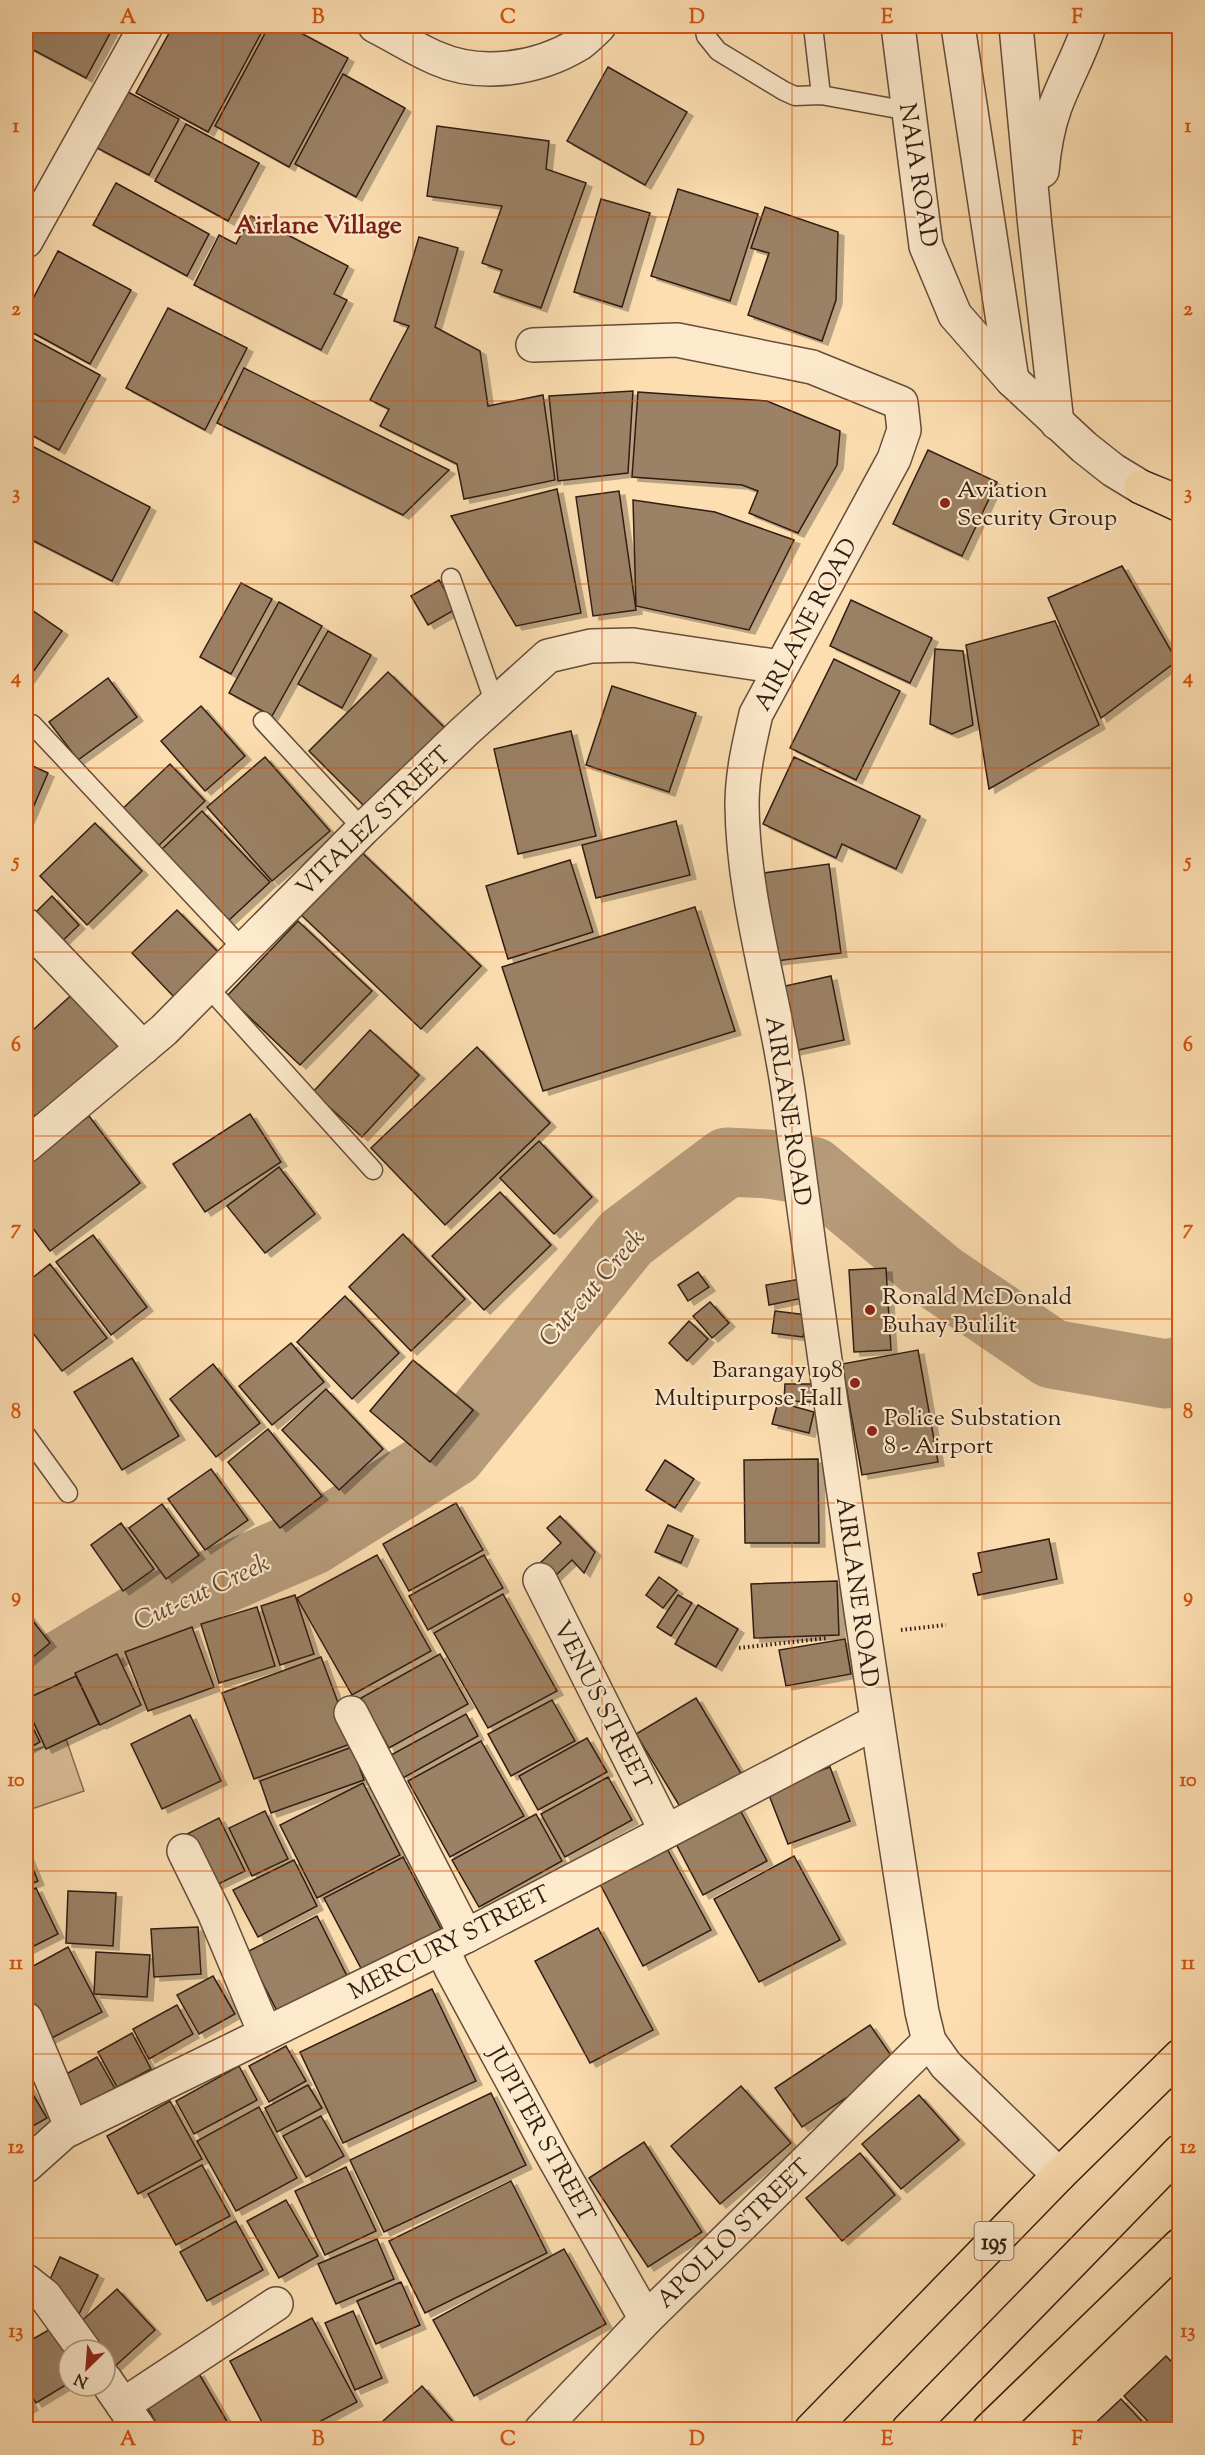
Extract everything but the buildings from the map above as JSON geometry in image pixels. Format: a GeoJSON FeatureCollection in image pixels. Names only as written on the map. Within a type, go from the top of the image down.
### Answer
{"type":"FeatureCollection","features":[{"type":"Feature","properties":{"kind":"main road"},"geometry":{"type":"LineString","coordinates":[[1141,487],[1179,503]]}},
{"type":"Feature","properties":{"kind":"main road","name":"195"},"geometry":{"type":"LineString","coordinates":[[811,2430],[1059,2175],[1179,2056]]}},
{"type":"Feature","properties":{"kind":"main road"},"geometry":{"type":"LineString","coordinates":[[908,2430],[1179,2151]]}},
{"type":"Feature","properties":{"kind":"main road"},"geometry":{"type":"LineString","coordinates":[[988,2430],[1179,2245]]}},
{"type":"Feature","properties":{"kind":"street"},"geometry":{"type":"LineString","coordinates":[[26,241],[146,26]]}},
{"type":"Feature","properties":{"kind":"street"},"geometry":{"type":"LineString","coordinates":[[375,26],[438,59],[473,68],[507,69],[544,60],[580,44],[599,26]]}},
{"type":"Feature","properties":{"kind":"street","name":"NAIA ROAD"},"geometry":{"type":"LineString","coordinates":[[898,26],[926,246],[955,315],[1012,380],[1057,423],[1113,470],[1141,487]]}},
{"type":"Feature","properties":{"kind":"street"},"geometry":{"type":"LineString","coordinates":[[958,26],[1012,380]]}},
{"type":"Feature","properties":{"kind":"street"},"geometry":{"type":"LineString","coordinates":[[1016,26],[1057,423]]}},
{"type":"Feature","properties":{"kind":"street"},"geometry":{"type":"LineString","coordinates":[[1035,227],[1046,137],[1055,107],[1079,56],[1089,26]]}},
{"type":"Feature","properties":{"kind":"street","name":"AIRLANE ROAD"},"geometry":{"type":"LineString","coordinates":[[533,345],[677,340],[812,367],[902,403],[904,430],[894,459],[756,714],[746,757],[742,802],[744,849],[786,1070],[876,1722],[920,2000],[929,2041],[946,2065],[1059,2175]]}},
{"type":"Feature","properties":{"kind":"street","name":"VITALEZ STREET"},"geometry":{"type":"LineString","coordinates":[[26,1146],[143,1048],[363,829],[548,656],[591,646],[633,645],[780,667]]}},
{"type":"Feature","properties":{"kind":"street"},"geometry":{"type":"LineString","coordinates":[[26,926],[143,1048]]}},
{"type":"Feature","properties":{"kind":"street","name":"VENUS STREET"},"geometry":{"type":"LineString","coordinates":[[540,1580],[666,1831]]}},
{"type":"Feature","properties":{"kind":"street","name":"JUPITER STREET"},"geometry":{"type":"LineString","coordinates":[[351,1713],[454,1942],[452,1970],[547,2146],[646,2319]]}},
{"type":"Feature","properties":{"kind":"street","name":"MERCURY STREET"},"geometry":{"type":"LineString","coordinates":[[26,2166],[63,2132],[454,1942],[876,1722]]}},
{"type":"Feature","properties":{"kind":"street"},"geometry":{"type":"LineString","coordinates":[[184,1851],[214,1912],[265,2033]]}},
{"type":"Feature","properties":{"kind":"street"},"geometry":{"type":"LineString","coordinates":[[26,2019],[72,2128]]}},
{"type":"Feature","properties":{"kind":"street","name":"APOLLO STREET"},"geometry":{"type":"LineString","coordinates":[[541,2430],[646,2319],[929,2041]]}},
{"type":"Feature","properties":{"kind":"street"},"geometry":{"type":"LineString","coordinates":[[32,2295],[73,2338]]}},
{"type":"Feature","properties":{"kind":"street"},"geometry":{"type":"LineString","coordinates":[[123,2405],[276,2304]]}},
{"type":"Feature","properties":{"kind":"lane"},"geometry":{"type":"LineString","coordinates":[[704,26],[706,36],[718,51],[795,96],[821,95],[909,111]]}},
{"type":"Feature","properties":{"kind":"lane"},"geometry":{"type":"LineString","coordinates":[[813,26],[821,95]]}},
{"type":"Feature","properties":{"kind":"lane"},"geometry":{"type":"LineString","coordinates":[[451,578],[495,704]]}},
{"type":"Feature","properties":{"kind":"lane"},"geometry":{"type":"LineString","coordinates":[[263,721],[363,829]]}},
{"type":"Feature","properties":{"kind":"lane"},"geometry":{"type":"LineString","coordinates":[[32,724],[243,949]]}},
{"type":"Feature","properties":{"kind":"lane"},"geometry":{"type":"LineString","coordinates":[[207,986],[373,1170]]}},
{"type":"Feature","properties":{"kind":"lane"},"geometry":{"type":"LineString","coordinates":[[26,1435],[68,1493]]}},
{"type":"Feature","properties":{"kind":"path"},"geometry":{"type":"LineString","coordinates":[[739,1648],[946,1624]]}},
{"type":"Feature","properties":{"kind":"shaded area"},"geometry":{"type":"Polygon","coordinates":[[[66,1739],[84,1791],[26,1811],[26,1753],[66,1739]]]}},
{"type":"Feature","properties":{"kind":"waterway","name":"Cut-cut Creek"},"geometry":{"type":"LineString","coordinates":[[26,1686],[154,1609],[311,1541],[452,1453],[626,1238],[727,1162],[768,1164],[812,1171],[939,1277],[1052,1354],[1166,1374],[1180,1371]]}},
{"type":"Feature","properties":{"kind":"place","name":"Aviation Security Group"},"geometry":{"type":"Point","coordinates":[945,503]}},
{"type":"Feature","properties":{"kind":"place","name":"Ronald McDonald Buhay Bulilit"},"geometry":{"type":"Point","coordinates":[870,1310]}},
{"type":"Feature","properties":{"kind":"place","name":"Barangay 198 Multipurpose Hall"},"geometry":{"type":"Point","coordinates":[855,1383]}},
{"type":"Feature","properties":{"kind":"place","name":"Police Substation 8 - Airport"},"geometry":{"type":"Point","coordinates":[872,1431]}},
{"type":"Feature","properties":{"kind":"district","name":"Airlane Village"},"geometry":{"type":"Point","coordinates":[318,224]}}]}
